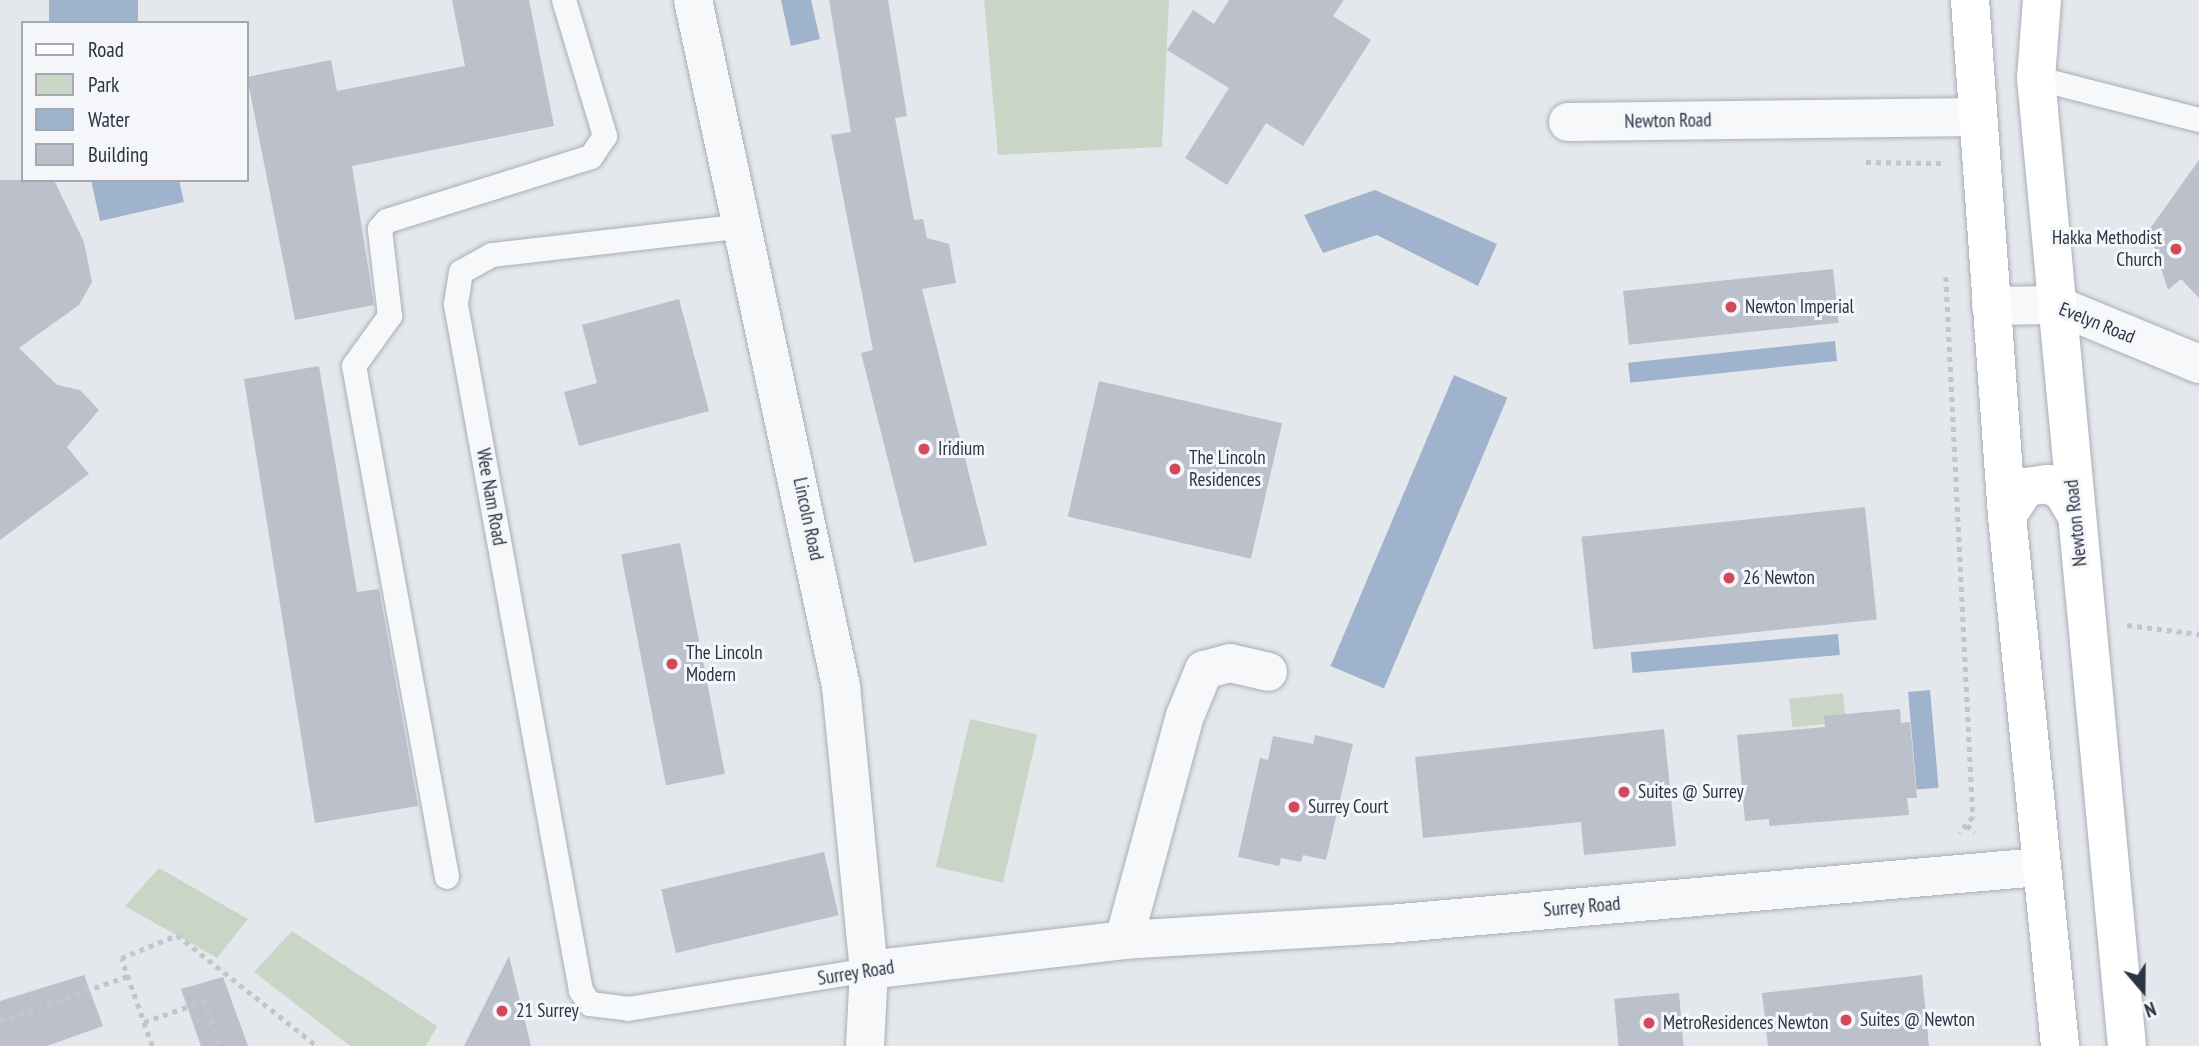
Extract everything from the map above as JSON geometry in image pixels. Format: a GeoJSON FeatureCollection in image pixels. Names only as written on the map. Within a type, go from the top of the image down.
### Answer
{"type":"FeatureCollection","features":[{"type":"Feature","properties":{"kind":"main road"},"geometry":{"type":"LineString","coordinates":[[1970,0],[2007,516],[2039,867],[2060,1046]]}},
{"type":"Feature","properties":{"kind":"main road","name":"Newton Road"},"geometry":{"type":"LineString","coordinates":[[2042,0],[2036,78],[2127,1046]]}},
{"type":"Feature","properties":{"kind":"main road"},"geometry":{"type":"LineString","coordinates":[[2007,516],[2026,487],[2048,484],[2062,491],[2075,513]]}},
{"type":"Feature","properties":{"kind":"street","name":"Lincoln Road"},"geometry":{"type":"LineString","coordinates":[[693,0],[744,226],[841,686],[869,970],[865,1046]]}},
{"type":"Feature","properties":{"kind":"street","name":"Newton Road"},"geometry":{"type":"LineString","coordinates":[[1568,122],[1977,117]]}},
{"type":"Feature","properties":{"kind":"street","name":"Evelyn Road"},"geometry":{"type":"LineString","coordinates":[[1991,306],[2056,305],[2199,364]]}},
{"type":"Feature","properties":{"kind":"street"},"geometry":{"type":"LineString","coordinates":[[1124,940],[1185,716],[1204,670],[1230,663],[1268,672]]}},
{"type":"Feature","properties":{"kind":"street","name":"Surrey Road"},"geometry":{"type":"LineString","coordinates":[[869,970],[1124,940],[1389,924],[2039,867]]}},
{"type":"Feature","properties":{"kind":"lane"},"geometry":{"type":"LineString","coordinates":[[447,877],[354,366],[390,316],[380,229],[387,221],[591,157],[605,135],[564,0]]}},
{"type":"Feature","properties":{"kind":"lane"},"geometry":{"type":"LineString","coordinates":[[2036,78],[2199,120]]}},
{"type":"Feature","properties":{"kind":"lane","name":"Wee Nam Road"},"geometry":{"type":"LineString","coordinates":[[590,1004],[575,968],[457,288],[461,272],[492,255],[744,226]]}},
{"type":"Feature","properties":{"kind":"lane","name":"Surrey Road"},"geometry":{"type":"LineString","coordinates":[[590,1004],[628,1009],[869,970]]}},
{"type":"Feature","properties":{"kind":"path"},"geometry":{"type":"LineString","coordinates":[[1940,118],[1945,177]]}},
{"type":"Feature","properties":{"kind":"path"},"geometry":{"type":"LineString","coordinates":[[1946,273],[1947,396],[1973,817],[1951,843]]}},
{"type":"Feature","properties":{"kind":"path"},"geometry":{"type":"LineString","coordinates":[[2166,629],[2199,634]]}},
{"type":"Feature","properties":{"kind":"path"},"geometry":{"type":"LineString","coordinates":[[152,1046],[121,958],[177,935],[317,1046]]}},
{"type":"Feature","properties":{"kind":"path"},"geometry":{"type":"LineString","coordinates":[[0,1021],[128,976]]}},
{"type":"Feature","properties":{"kind":"path"},"geometry":{"type":"LineString","coordinates":[[144,1022],[204,1001],[220,1044]]}},
{"type":"Feature","properties":{"kind":"green space"},"geometry":{"type":"Polygon","coordinates":[[[984,0],[1169,0],[1162,147],[998,155],[984,0]]]}},
{"type":"Feature","properties":{"kind":"green space"},"geometry":{"type":"Polygon","coordinates":[[[1843,693],[1846,722],[1792,727],[1789,699],[1843,693]]]}},
{"type":"Feature","properties":{"kind":"green space"},"geometry":{"type":"Polygon","coordinates":[[[970,719],[1037,735],[1003,883],[936,867],[970,719]]]}},
{"type":"Feature","properties":{"kind":"green space"},"geometry":{"type":"Polygon","coordinates":[[[159,868],[248,919],[217,958],[125,906],[159,868]]]}},
{"type":"Feature","properties":{"kind":"green space"},"geometry":{"type":"Polygon","coordinates":[[[292,931],[437,1026],[426,1046],[350,1046],[254,972],[292,931]]]}},
{"type":"Feature","properties":{"kind":"water"},"geometry":{"type":"Polygon","coordinates":[[[49,0],[138,0],[138,21],[49,21],[49,0]]]}},
{"type":"Feature","properties":{"kind":"water"},"geometry":{"type":"Polygon","coordinates":[[[781,0],[811,0],[820,39],[791,46],[781,0]]]}},
{"type":"Feature","properties":{"kind":"water"},"geometry":{"type":"Polygon","coordinates":[[[91,182],[179,182],[184,202],[100,221],[91,182]]]}},
{"type":"Feature","properties":{"kind":"water"},"geometry":{"type":"Polygon","coordinates":[[[1375,190],[1497,244],[1478,286],[1377,235],[1323,253],[1304,215],[1375,190]]]}},
{"type":"Feature","properties":{"kind":"water"},"geometry":{"type":"Polygon","coordinates":[[[1835,341],[1837,361],[1630,383],[1628,363],[1835,341]]]}},
{"type":"Feature","properties":{"kind":"water"},"geometry":{"type":"Polygon","coordinates":[[[1454,375],[1507,398],[1384,689],[1331,666],[1454,375]]]}},
{"type":"Feature","properties":{"kind":"water"},"geometry":{"type":"Polygon","coordinates":[[[1838,634],[1840,655],[1633,673],[1631,652],[1838,634]]]}},
{"type":"Feature","properties":{"kind":"water"},"geometry":{"type":"Polygon","coordinates":[[[1930,690],[1939,788],[1917,790],[1908,692],[1930,690]]]}},
{"type":"Feature","properties":{"kind":"building"},"geometry":{"type":"Polygon","coordinates":[[[452,0],[529,0],[554,126],[352,166],[374,305],[295,320],[248,77],[331,60],[337,91],[465,66],[452,0]]]}},
{"type":"Feature","properties":{"kind":"building"},"geometry":{"type":"Polygon","coordinates":[[[829,0],[888,0],[907,116],[895,118],[914,220],[923,219],[927,238],[949,244],[956,283],[922,289],[987,545],[914,563],[861,353],[873,350],[831,135],[851,132],[829,0]]]}},
{"type":"Feature","properties":{"kind":"building"},"geometry":{"type":"Polygon","coordinates":[[[1229,0],[1344,0],[1333,16],[1371,40],[1303,146],[1266,123],[1227,185],[1185,158],[1229,88],[1167,50],[1193,10],[1214,24],[1229,0]]]}},
{"type":"Feature","properties":{"kind":"building","name":"Hakka Methodist Church"},"geometry":{"type":"Polygon","coordinates":[[[2199,160],[2199,298],[2181,279],[2168,290],[2149,230],[2199,160]]]}},
{"type":"Feature","properties":{"kind":"building"},"geometry":{"type":"Polygon","coordinates":[[[0,180],[55,182],[84,242],[92,282],[79,305],[19,348],[57,385],[80,390],[99,410],[67,447],[89,474],[0,540],[0,180]]]}},
{"type":"Feature","properties":{"kind":"building","name":"Newton Imperial"},"geometry":{"type":"Polygon","coordinates":[[[1833,269],[1839,323],[1629,345],[1623,291],[1833,269]]]}},
{"type":"Feature","properties":{"kind":"building"},"geometry":{"type":"Polygon","coordinates":[[[679,299],[709,411],[579,446],[564,392],[597,383],[582,325],[679,299]]]}},
{"type":"Feature","properties":{"kind":"building"},"geometry":{"type":"Polygon","coordinates":[[[319,366],[357,592],[379,589],[418,806],[315,823],[244,379],[319,366]]]}},
{"type":"Feature","properties":{"kind":"building","name":"The Lincoln Residences"},"geometry":{"type":"Polygon","coordinates":[[[1099,381],[1282,423],[1251,559],[1068,516],[1099,381]]]}},
{"type":"Feature","properties":{"kind":"building","name":"26 Newton"},"geometry":{"type":"Polygon","coordinates":[[[1865,507],[1877,619],[1593,649],[1582,537],[1865,507]]]}},
{"type":"Feature","properties":{"kind":"building","name":"The Lincoln Modern"},"geometry":{"type":"Polygon","coordinates":[[[680,543],[725,774],[666,785],[621,554],[680,543]]]}},
{"type":"Feature","properties":{"kind":"building"},"geometry":{"type":"Polygon","coordinates":[[[1900,709],[1901,723],[1910,722],[1917,798],[1907,798],[1909,815],[1769,826],[1769,819],[1745,821],[1737,735],[1825,727],[1824,716],[1900,709]]]}},
{"type":"Feature","properties":{"kind":"building"},"geometry":{"type":"Polygon","coordinates":[[[1664,729],[1676,846],[1584,855],[1581,822],[1423,838],[1415,757],[1664,729]]]}},
{"type":"Feature","properties":{"kind":"building","name":"Surrey Court"},"geometry":{"type":"Polygon","coordinates":[[[1315,735],[1353,744],[1326,860],[1303,855],[1301,862],[1281,858],[1279,866],[1238,857],[1260,758],[1268,760],[1273,736],[1313,744],[1315,735]]]}},
{"type":"Feature","properties":{"kind":"building"},"geometry":{"type":"Polygon","coordinates":[[[824,852],[839,915],[676,953],[661,890],[824,852]]]}},
{"type":"Feature","properties":{"kind":"building","name":"21 Surrey"},"geometry":{"type":"Polygon","coordinates":[[[509,956],[531,1046],[464,1046],[509,956]]]}},
{"type":"Feature","properties":{"kind":"building"},"geometry":{"type":"Polygon","coordinates":[[[84,975],[103,1026],[47,1046],[0,1046],[0,1001],[84,975]]]}},
{"type":"Feature","properties":{"kind":"building","name":"Suites @ Newton"},"geometry":{"type":"Polygon","coordinates":[[[1922,975],[1929,1046],[1768,1046],[1762,993],[1922,975]]]}},
{"type":"Feature","properties":{"kind":"building"},"geometry":{"type":"Polygon","coordinates":[[[223,977],[248,1046],[201,1046],[181,989],[223,977]]]}},
{"type":"Feature","properties":{"kind":"building","name":"MetroResidences Newton"},"geometry":{"type":"Polygon","coordinates":[[[1679,993],[1684,1046],[1618,1046],[1614,999],[1679,993]]]}},
{"type":"Feature","properties":{"kind":"place","name":"Hakka Methodist Church"},"geometry":{"type":"Point","coordinates":[2176,249]}},
{"type":"Feature","properties":{"kind":"place","name":"Newton Imperial"},"geometry":{"type":"Point","coordinates":[1731,307]}},
{"type":"Feature","properties":{"kind":"place","name":"Iridium"},"geometry":{"type":"Point","coordinates":[924,449]}},
{"type":"Feature","properties":{"kind":"place","name":"The Lincoln Residences"},"geometry":{"type":"Point","coordinates":[1175,469]}},
{"type":"Feature","properties":{"kind":"place","name":"26 Newton"},"geometry":{"type":"Point","coordinates":[1729,578]}},
{"type":"Feature","properties":{"kind":"place","name":"The Lincoln Modern"},"geometry":{"type":"Point","coordinates":[672,664]}},
{"type":"Feature","properties":{"kind":"place","name":"Suites @ Surrey"},"geometry":{"type":"Point","coordinates":[1624,792]}},
{"type":"Feature","properties":{"kind":"place","name":"Surrey Court"},"geometry":{"type":"Point","coordinates":[1294,807]}},
{"type":"Feature","properties":{"kind":"place","name":"21 Surrey"},"geometry":{"type":"Point","coordinates":[502,1011]}},
{"type":"Feature","properties":{"kind":"place","name":"Suites @ Newton"},"geometry":{"type":"Point","coordinates":[1846,1020]}},
{"type":"Feature","properties":{"kind":"place","name":"MetroResidences Newton"},"geometry":{"type":"Point","coordinates":[1649,1023]}}]}
